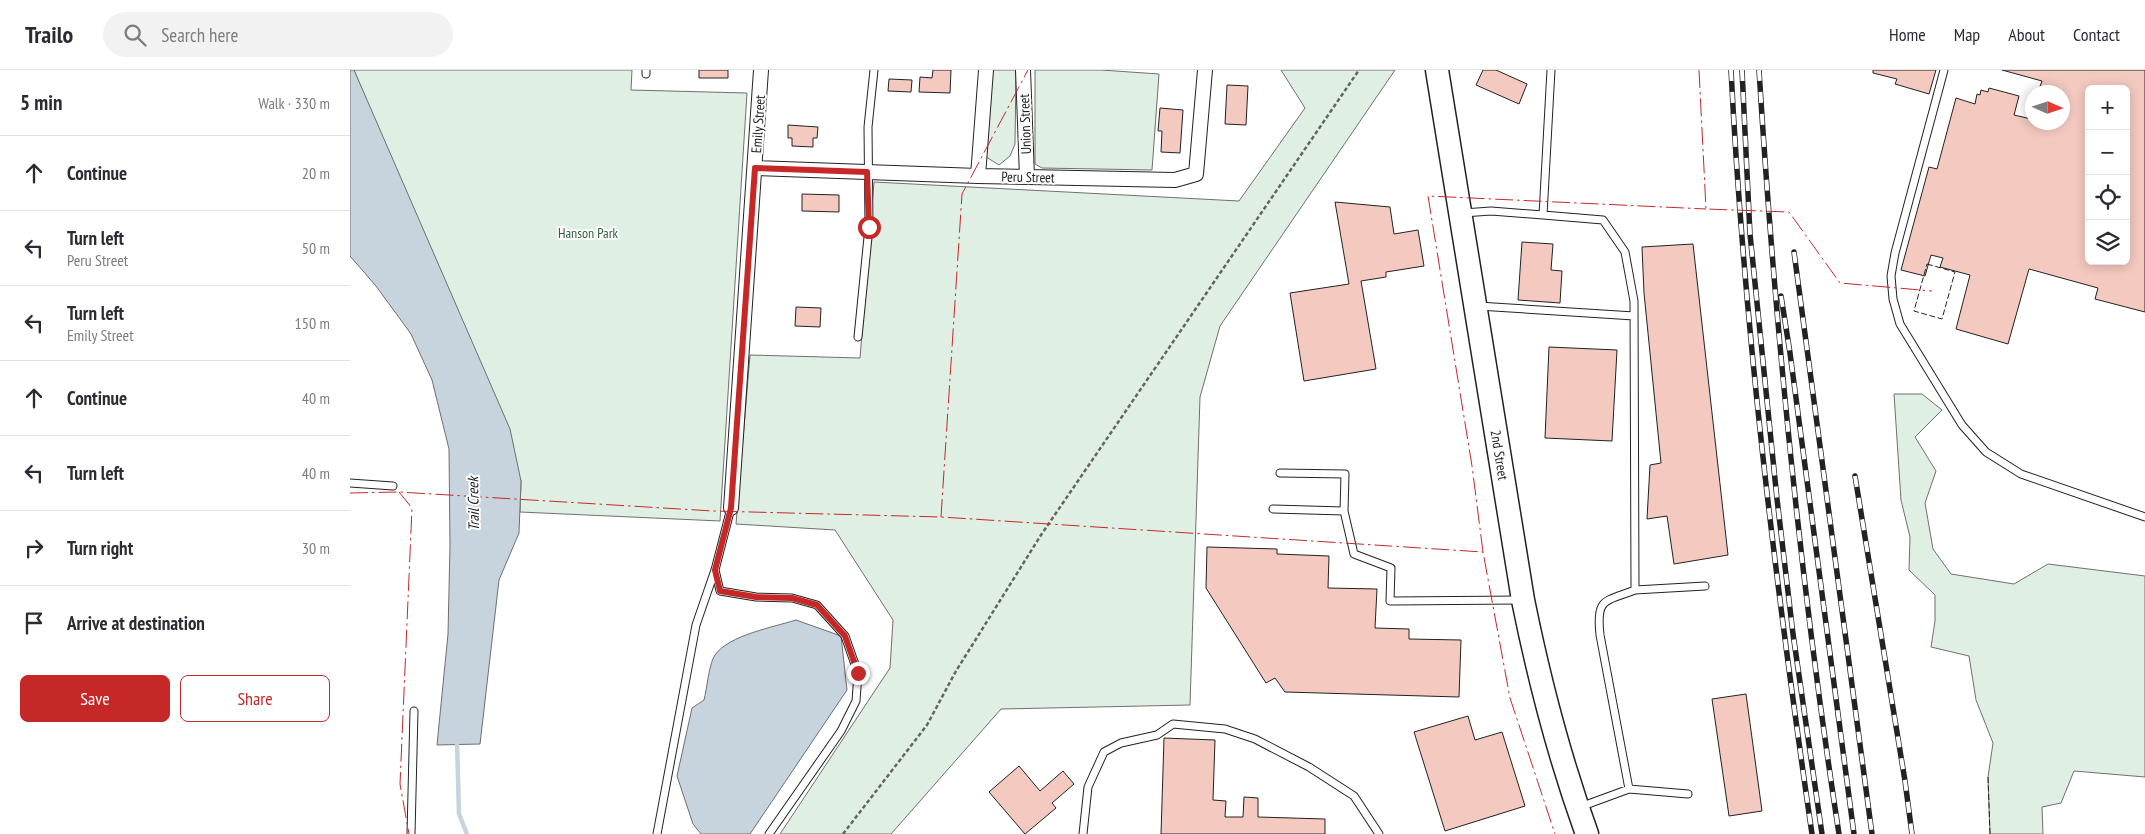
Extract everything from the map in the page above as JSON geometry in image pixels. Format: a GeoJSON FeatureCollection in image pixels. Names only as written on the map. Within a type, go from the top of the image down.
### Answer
{"type":"FeatureCollection","features":[{"type":"Feature","properties":{"kind":"main road","name":"2nd Street"},"geometry":{"type":"LineString","coordinates":[[1437,70],[1523,600],[1553,730],[1587,834]]}},
{"type":"Feature","properties":{"kind":"street","name":"Emily Street"},"geometry":{"type":"LineString","coordinates":[[731,508],[761,70]]}},
{"type":"Feature","properties":{"kind":"street"},"geometry":{"type":"LineString","coordinates":[[978,176],[986,70]]}},
{"type":"Feature","properties":{"kind":"street","name":"Union Street"},"geometry":{"type":"LineString","coordinates":[[1023,70],[1027,177]]}},
{"type":"Feature","properties":{"kind":"street","name":"Peru Street"},"geometry":{"type":"LineString","coordinates":[[755,168],[978,176],[1175,180],[1196,174],[1204,70]]}},
{"type":"Feature","properties":{"kind":"lane"},"geometry":{"type":"LineString","coordinates":[[858,337],[869,227],[868,127],[874,70]]}},
{"type":"Feature","properties":{"kind":"lane"},"geometry":{"type":"LineString","coordinates":[[1543,215],[1551,70]]}},
{"type":"Feature","properties":{"kind":"lane"},"geometry":{"type":"LineString","coordinates":[[1944,70],[1895,253],[1891,276],[1893,299],[1900,324],[1962,425],[1986,452],[2021,474],[2145,517]]}},
{"type":"Feature","properties":{"kind":"lane"},"geometry":{"type":"LineString","coordinates":[[1460,213],[1491,211],[1603,220],[1625,252],[1634,301],[1635,590]]}},
{"type":"Feature","properties":{"kind":"lane"},"geometry":{"type":"LineString","coordinates":[[1475,306],[1634,316]]}},
{"type":"Feature","properties":{"kind":"lane"},"geometry":{"type":"LineString","coordinates":[[1280,473],[1344,474],[1344,511],[1354,554],[1391,568],[1390,601],[1523,600]]}},
{"type":"Feature","properties":{"kind":"lane"},"geometry":{"type":"LineString","coordinates":[[350,483],[393,486]]}},
{"type":"Feature","properties":{"kind":"lane"},"geometry":{"type":"LineString","coordinates":[[657,834],[696,625],[715,570],[731,508]]}},
{"type":"Feature","properties":{"kind":"lane"},"geometry":{"type":"LineString","coordinates":[[1273,509],[1344,511]]}},
{"type":"Feature","properties":{"kind":"lane"},"geometry":{"type":"LineString","coordinates":[[715,570],[720,591],[756,597],[792,598],[817,605],[845,636],[858,673],[856,701],[841,731],[769,834]]}},
{"type":"Feature","properties":{"kind":"lane"},"geometry":{"type":"LineString","coordinates":[[1629,789],[1600,635],[1598,613],[1604,602],[1635,590],[1705,586]]}},
{"type":"Feature","properties":{"kind":"lane"},"geometry":{"type":"LineString","coordinates":[[411,834],[414,711]]}},
{"type":"Feature","properties":{"kind":"lane"},"geometry":{"type":"LineString","coordinates":[[1083,834],[1088,787],[1104,752],[1121,743],[1157,735],[1173,724],[1225,729],[1255,739],[1309,767],[1354,796],[1379,834]]}},
{"type":"Feature","properties":{"kind":"lane"},"geometry":{"type":"LineString","coordinates":[[1577,808],[1629,789],[1688,794]]}},
{"type":"Feature","properties":{"kind":"path"},"geometry":{"type":"LineString","coordinates":[[843,834],[927,725],[956,671],[1040,535],[1359,70]]}},
{"type":"Feature","properties":{"kind":"green space","name":"Hanson Park"},"geometry":{"type":"Polygon","coordinates":[[[354,70],[632,70],[631,90],[747,93],[720,521],[520,512],[521,481],[354,70]]]}},
{"type":"Feature","properties":{"kind":"green space"},"geometry":{"type":"Polygon","coordinates":[[[991,70],[1016,70],[1015,144],[1010,156],[999,165],[986,157],[991,70]]]}},
{"type":"Feature","properties":{"kind":"green space"},"geometry":{"type":"Polygon","coordinates":[[[1035,70],[1101,70],[1159,74],[1152,170],[1042,168],[1035,164],[1035,70]]]}},
{"type":"Feature","properties":{"kind":"green space"},"geometry":{"type":"Polygon","coordinates":[[[1281,70],[1395,70],[1220,326],[1200,397],[1190,705],[1001,709],[891,834],[780,834],[890,668],[893,620],[835,530],[736,524],[750,355],[860,358],[874,182],[1239,201],[1305,108],[1281,70]]]}},
{"type":"Feature","properties":{"kind":"green space"},"geometry":{"type":"Polygon","coordinates":[[[1894,394],[1922,394],[1942,410],[1915,437],[1936,471],[1925,503],[1933,549],[1951,574],[2014,584],[2048,564],[2145,576],[2145,777],[2074,771],[2061,803],[2042,807],[2043,834],[1990,834],[1988,777],[1993,743],[1976,700],[1969,656],[1931,647],[1935,621],[1935,595],[1909,570],[1910,537],[1901,500],[1894,394]]]}},
{"type":"Feature","properties":{"kind":"water"},"geometry":{"type":"Polygon","coordinates":[[[350,70],[354,70],[510,429],[521,481],[519,533],[499,580],[480,744],[437,745],[448,634],[450,545],[449,449],[432,380],[411,334],[376,286],[350,256],[350,70]]]}},
{"type":"Feature","properties":{"kind":"water"},"geometry":{"type":"Polygon","coordinates":[[[796,620],[841,636],[847,690],[750,834],[701,834],[693,824],[677,776],[692,708],[704,700],[713,659],[730,642],[764,629],[796,620]]]}},
{"type":"Feature","properties":{"kind":"building"},"geometry":{"type":"Polygon","coordinates":[[[699,70],[728,70],[728,78],[699,78],[699,70]]]}},
{"type":"Feature","properties":{"kind":"building"},"geometry":{"type":"Polygon","coordinates":[[[933,70],[951,70],[950,93],[919,92],[920,77],[932,78],[933,70]]]}},
{"type":"Feature","properties":{"kind":"building"},"geometry":{"type":"Polygon","coordinates":[[[1483,70],[1496,70],[1527,84],[1519,104],[1476,85],[1483,70]]]}},
{"type":"Feature","properties":{"kind":"building"},"geometry":{"type":"Polygon","coordinates":[[[1873,70],[1936,70],[1929,94],[1895,84],[1897,79],[1873,73],[1873,70]]]}},
{"type":"Feature","properties":{"kind":"building"},"geometry":{"type":"Polygon","coordinates":[[[2002,70],[2145,70],[2145,312],[2095,299],[2098,288],[2029,269],[2008,344],[1956,329],[1970,275],[1940,267],[1943,258],[1931,255],[1925,276],[1901,270],[1929,167],[1937,169],[1956,98],[1975,104],[1977,94],[1980,95],[1981,90],[1988,92],[1989,88],[2019,96],[2014,115],[2025,118],[2025,130],[2070,130],[2070,85],[2041,85],[2042,81],[2002,70]]]}},
{"type":"Feature","properties":{"kind":"building"},"geometry":{"type":"Polygon","coordinates":[[[889,79],[912,80],[911,92],[888,91],[889,79]]]}},
{"type":"Feature","properties":{"kind":"building"},"geometry":{"type":"Polygon","coordinates":[[[1227,85],[1248,86],[1246,125],[1225,124],[1227,85]]]}},
{"type":"Feature","properties":{"kind":"building"},"geometry":{"type":"Polygon","coordinates":[[[1160,108],[1183,110],[1180,153],[1161,152],[1162,131],[1158,131],[1160,108]]]}},
{"type":"Feature","properties":{"kind":"building"},"geometry":{"type":"Polygon","coordinates":[[[788,125],[818,127],[817,138],[813,138],[813,147],[792,146],[792,138],[788,138],[788,125]]]}},
{"type":"Feature","properties":{"kind":"building"},"geometry":{"type":"Polygon","coordinates":[[[802,194],[839,195],[839,212],[802,211],[802,194]]]}},
{"type":"Feature","properties":{"kind":"building"},"geometry":{"type":"Polygon","coordinates":[[[1335,202],[1390,207],[1394,234],[1418,230],[1424,266],[1386,272],[1386,277],[1361,281],[1376,369],[1304,381],[1290,293],[1349,284],[1335,202]]]}},
{"type":"Feature","properties":{"kind":"building"},"geometry":{"type":"Polygon","coordinates":[[[1522,242],[1553,244],[1551,270],[1562,271],[1560,303],[1518,300],[1522,242]]]}},
{"type":"Feature","properties":{"kind":"building"},"geometry":{"type":"Polygon","coordinates":[[[1693,244],[1728,555],[1674,564],[1667,516],[1647,519],[1650,465],[1661,463],[1644,293],[1642,247],[1693,244]]]}},
{"type":"Feature","properties":{"kind":"building"},"geometry":{"type":"Polygon","coordinates":[[[796,307],[821,308],[820,327],[795,326],[796,307]]]}},
{"type":"Feature","properties":{"kind":"building"},"geometry":{"type":"Polygon","coordinates":[[[1549,347],[1617,350],[1612,441],[1545,438],[1549,347]]]}},
{"type":"Feature","properties":{"kind":"building"},"geometry":{"type":"Polygon","coordinates":[[[1207,547],[1277,549],[1277,554],[1329,556],[1328,588],[1377,589],[1375,628],[1409,629],[1409,639],[1461,640],[1459,697],[1285,692],[1275,678],[1266,683],[1206,588],[1207,547]]]}},
{"type":"Feature","properties":{"kind":"building"},"geometry":{"type":"Polygon","coordinates":[[[1746,694],[1762,811],[1729,816],[1712,699],[1746,694]]]}},
{"type":"Feature","properties":{"kind":"building"},"geometry":{"type":"Polygon","coordinates":[[[1468,716],[1475,740],[1502,732],[1525,806],[1445,831],[1414,732],[1468,716]]]}},
{"type":"Feature","properties":{"kind":"building"},"geometry":{"type":"Polygon","coordinates":[[[1164,738],[1215,740],[1213,800],[1226,801],[1225,817],[1243,817],[1244,797],[1258,798],[1258,817],[1325,819],[1325,834],[1161,834],[1164,738]]]}},
{"type":"Feature","properties":{"kind":"building"},"geometry":{"type":"Polygon","coordinates":[[[1019,766],[1040,791],[1063,771],[1074,784],[1052,803],[1056,808],[1025,834],[989,792],[1019,766]]]}},
{"type":"Feature","properties":{"kind":"waterway","name":"Trail Creek"},"geometry":{"type":"LineString","coordinates":[[457,742],[459,814],[467,834]]}},
{"type":"Feature","properties":{"kind":"railway"},"geometry":{"type":"LineString","coordinates":[[1731,70],[1744,262],[1762,453],[1812,834]]}},
{"type":"Feature","properties":{"kind":"railway"},"geometry":{"type":"LineString","coordinates":[[1742,70],[1750,234],[1777,499],[1793,634],[1822,834]]}},
{"type":"Feature","properties":{"kind":"railway"},"geometry":{"type":"LineString","coordinates":[[1759,70],[1765,166],[1790,453],[1812,644],[1839,834]]}},
{"type":"Feature","properties":{"kind":"railway"},"geometry":{"type":"LineString","coordinates":[[1794,252],[1872,834]]}},
{"type":"Feature","properties":{"kind":"railway"},"geometry":{"type":"LineString","coordinates":[[1781,296],[1854,834]]}},
{"type":"Feature","properties":{"kind":"railway"},"geometry":{"type":"LineString","coordinates":[[1855,476],[1912,834]]}},
{"type":"Feature","properties":{"kind":"fence"},"geometry":{"type":"LineString","coordinates":[[1927,264],[1955,272],[1942,319],[1914,311],[1927,264]]}},
{"type":"Feature","properties":{"kind":"fence"},"geometry":{"type":"LineString","coordinates":[[1988,777],[1990,834]]}},
{"type":"Feature","properties":{"kind":"power"},"geometry":{"type":"LineString","coordinates":[[941,517],[962,194],[1028,70]]}},
{"type":"Feature","properties":{"kind":"power"},"geometry":{"type":"LineString","coordinates":[[1699,70],[1706,209],[1789,212],[1840,283],[1932,291]]}},
{"type":"Feature","properties":{"kind":"power"},"geometry":{"type":"LineString","coordinates":[[1483,552],[1472,466],[1428,196],[1706,209]]}},
{"type":"Feature","properties":{"kind":"power"},"geometry":{"type":"LineString","coordinates":[[399,492],[412,508],[400,784],[409,834]]}},
{"type":"Feature","properties":{"kind":"power"},"geometry":{"type":"LineString","coordinates":[[350,493],[399,492],[713,511],[941,517],[1483,552],[1510,698],[1555,834]]}},
{"type":"Feature","properties":{"kind":"route"},"geometry":{"type":"LineString","coordinates":[[858,673],[845,636],[817,605],[792,598],[756,597],[720,591],[715,570],[731,508],[755,168],[867,172],[869,227]]}}]}
